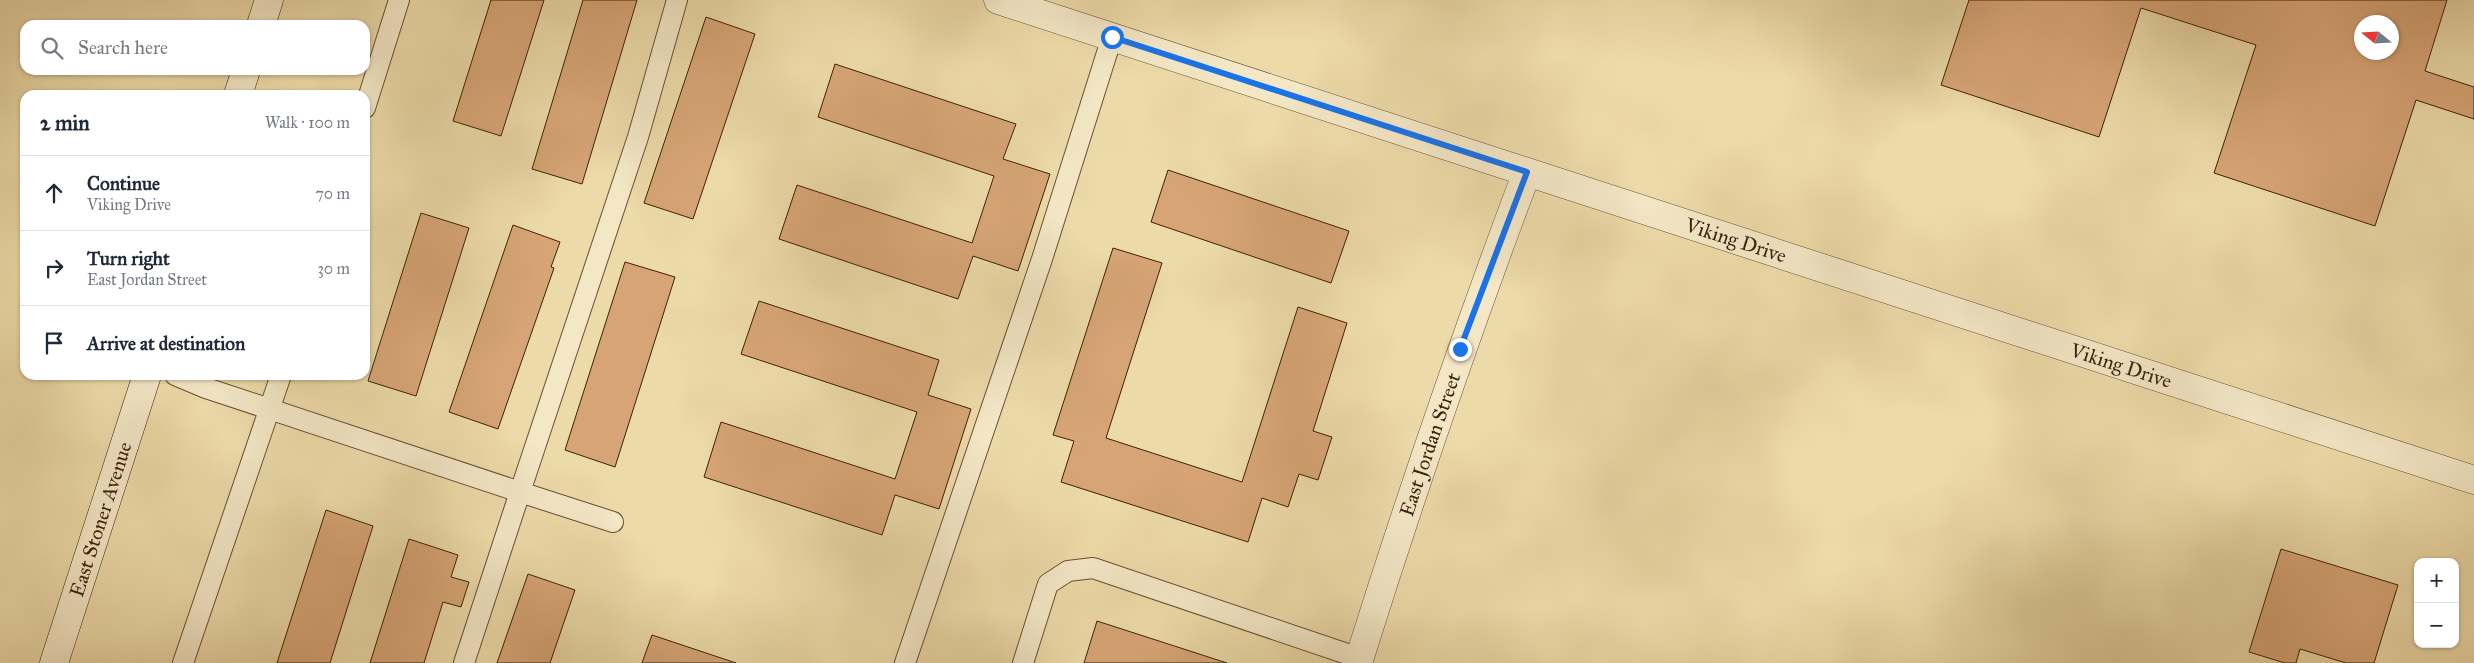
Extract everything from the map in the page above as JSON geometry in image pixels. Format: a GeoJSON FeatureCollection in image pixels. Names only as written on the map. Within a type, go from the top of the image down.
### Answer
{"type":"FeatureCollection","features":[{"type":"Feature","properties":{"kind":"street"},"geometry":{"type":"LineString","coordinates":[[263,20],[269,0]]}},
{"type":"Feature","properties":{"kind":"street","name":"Viking Drive"},"geometry":{"type":"LineString","coordinates":[[998,0],[2474,480]]}},
{"type":"Feature","properties":{"kind":"street"},"geometry":{"type":"LineString","coordinates":[[240,90],[244,75]]}},
{"type":"Feature","properties":{"kind":"street","name":"East Jordan Street"},"geometry":{"type":"LineString","coordinates":[[1359,660],[1460,349],[1527,172]]}},
{"type":"Feature","properties":{"kind":"street","name":"East Stoner Avenue"},"geometry":{"type":"LineString","coordinates":[[54,663],[144,380]]}},
{"type":"Feature","properties":{"kind":"lane"},"geometry":{"type":"LineString","coordinates":[[370,92],[399,0]]}},
{"type":"Feature","properties":{"kind":"lane"},"geometry":{"type":"LineString","coordinates":[[464,663],[638,137],[677,0]]}},
{"type":"Feature","properties":{"kind":"lane"},"geometry":{"type":"LineString","coordinates":[[905,663],[1042,259],[1112,37]]}},
{"type":"Feature","properties":{"kind":"lane"},"geometry":{"type":"LineString","coordinates":[[187,380],[270,410],[613,522]]}},
{"type":"Feature","properties":{"kind":"lane"},"geometry":{"type":"LineString","coordinates":[[183,663],[279,380]]}},
{"type":"Feature","properties":{"kind":"lane"},"geometry":{"type":"LineString","coordinates":[[1023,663],[1048,584],[1068,571],[1093,568],[1359,660]]}},
{"type":"Feature","properties":{"kind":"building"},"geometry":{"type":"Polygon","coordinates":[[[491,0],[544,0],[501,136],[453,121],[491,0]]]}},
{"type":"Feature","properties":{"kind":"building"},"geometry":{"type":"Polygon","coordinates":[[[583,0],[637,0],[582,184],[532,169],[583,0]]]}},
{"type":"Feature","properties":{"kind":"building"},"geometry":{"type":"Polygon","coordinates":[[[1969,0],[2447,0],[2425,71],[2474,87],[2474,119],[2416,100],[2375,226],[2214,173],[2256,45],[2141,8],[2099,137],[1941,85],[1969,0]]]}},
{"type":"Feature","properties":{"kind":"building"},"geometry":{"type":"Polygon","coordinates":[[[706,17],[755,34],[693,219],[644,203],[706,17]]]}},
{"type":"Feature","properties":{"kind":"building"},"geometry":{"type":"Polygon","coordinates":[[[835,64],[1016,124],[1003,159],[1050,174],[1018,271],[973,256],[958,299],[779,239],[797,185],[972,243],[994,176],[818,117],[835,64]]]}},
{"type":"Feature","properties":{"kind":"building"},"geometry":{"type":"Polygon","coordinates":[[[1168,170],[1349,231],[1331,283],[1151,222],[1168,170]]]}},
{"type":"Feature","properties":{"kind":"building"},"geometry":{"type":"Polygon","coordinates":[[[421,213],[469,228],[416,396],[368,381],[370,380],[370,375],[421,213]]]}},
{"type":"Feature","properties":{"kind":"building"},"geometry":{"type":"Polygon","coordinates":[[[513,225],[560,242],[551,267],[554,268],[498,429],[449,412],[513,225]]]}},
{"type":"Feature","properties":{"kind":"building"},"geometry":{"type":"Polygon","coordinates":[[[1113,248],[1162,263],[1106,438],[1242,482],[1298,307],[1347,323],[1313,431],[1332,437],[1318,480],[1299,474],[1288,507],[1262,498],[1248,542],[1061,482],[1074,441],[1053,435],[1113,248]]]}},
{"type":"Feature","properties":{"kind":"building"},"geometry":{"type":"Polygon","coordinates":[[[625,262],[675,277],[615,467],[565,450],[625,262]]]}},
{"type":"Feature","properties":{"kind":"building"},"geometry":{"type":"Polygon","coordinates":[[[759,301],[939,360],[928,395],[971,409],[939,509],[895,495],[882,535],[704,477],[721,422],[895,479],[917,412],[741,354],[759,301]]]}},
{"type":"Feature","properties":{"kind":"building"},"geometry":{"type":"Polygon","coordinates":[[[326,510],[373,526],[330,663],[277,663],[326,510]]]}},
{"type":"Feature","properties":{"kind":"building"},"geometry":{"type":"Polygon","coordinates":[[[409,539],[458,555],[451,577],[469,582],[461,607],[443,602],[424,663],[370,663],[409,539]]]}},
{"type":"Feature","properties":{"kind":"building"},"geometry":{"type":"Polygon","coordinates":[[[2281,549],[2398,585],[2374,663],[2346,663],[2300,649],[2296,663],[2285,663],[2249,652],[2281,549]]]}},
{"type":"Feature","properties":{"kind":"building"},"geometry":{"type":"Polygon","coordinates":[[[528,574],[575,590],[550,663],[497,663],[528,574]]]}},
{"type":"Feature","properties":{"kind":"building"},"geometry":{"type":"Polygon","coordinates":[[[1097,621],[1227,663],[1084,663],[1097,621]]]}},
{"type":"Feature","properties":{"kind":"building"},"geometry":{"type":"Polygon","coordinates":[[[652,635],[736,663],[642,663],[652,635]]]}},
{"type":"Feature","properties":{"kind":"route"},"geometry":{"type":"LineString","coordinates":[[1112,37],[1527,172],[1460,349]]}}]}
